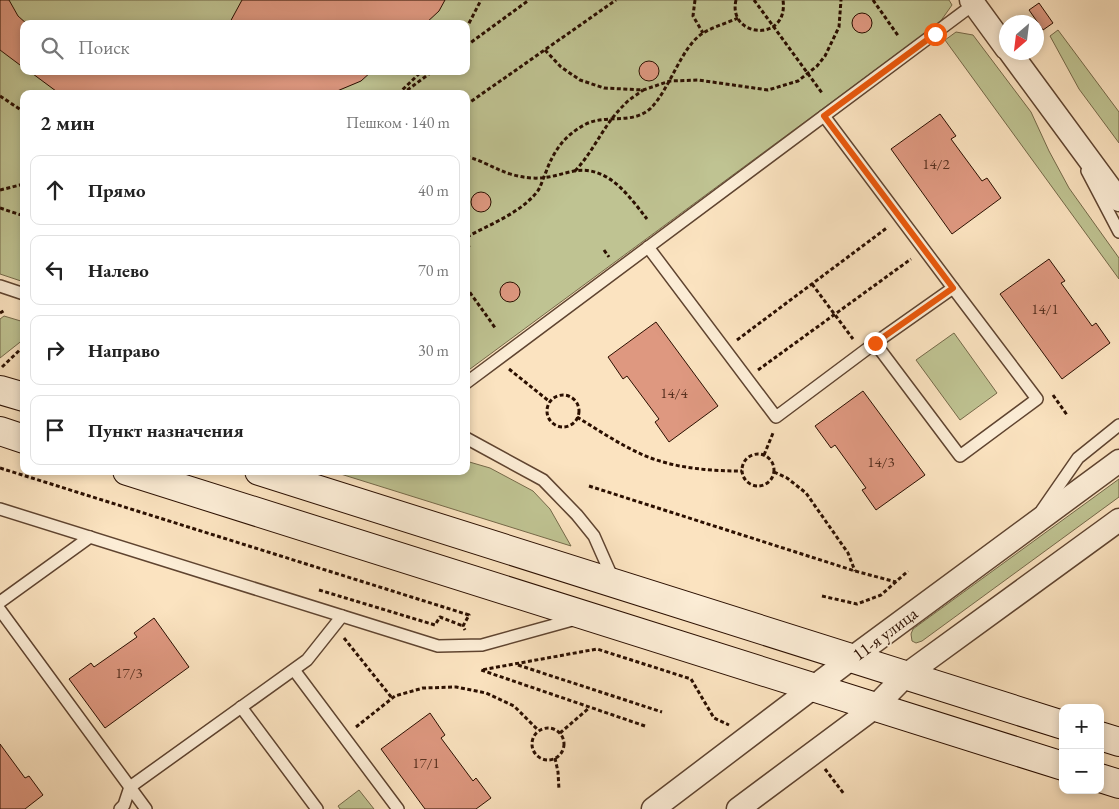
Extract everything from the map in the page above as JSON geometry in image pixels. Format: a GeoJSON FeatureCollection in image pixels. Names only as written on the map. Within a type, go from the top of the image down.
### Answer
{"type":"FeatureCollection","features":[{"type":"Feature","properties":{"kind":"main road"},"geometry":{"type":"LineString","coordinates":[[0,390],[20,396]]}},
{"type":"Feature","properties":{"kind":"main road"},"geometry":{"type":"LineString","coordinates":[[0,431],[20,438]]}},
{"type":"Feature","properties":{"kind":"main road"},"geometry":{"type":"LineString","coordinates":[[140,475],[1059,765]]}},
{"type":"Feature","properties":{"kind":"main road"},"geometry":{"type":"LineString","coordinates":[[272,475],[1059,724]]}},
{"type":"Feature","properties":{"kind":"main road"},"geometry":{"type":"LineString","coordinates":[[1104,737],[1119,742]]}},
{"type":"Feature","properties":{"kind":"main road"},"geometry":{"type":"LineString","coordinates":[[1104,779],[1119,784]]}},
{"type":"Feature","properties":{"kind":"street"},"geometry":{"type":"LineString","coordinates":[[972,2],[999,39]]}},
{"type":"Feature","properties":{"kind":"street"},"geometry":{"type":"LineString","coordinates":[[1016,60],[1119,200]]}},
{"type":"Feature","properties":{"kind":"street","name":"11-я улица"},"geometry":{"type":"LineString","coordinates":[[653,809],[852,658],[1119,461]]}},
{"type":"Feature","properties":{"kind":"street"},"geometry":{"type":"LineString","coordinates":[[738,809],[875,707],[906,676],[1119,520]]}},
{"type":"Feature","properties":{"kind":"lane"},"geometry":{"type":"LineString","coordinates":[[470,380],[824,116],[972,2]]}},
{"type":"Feature","properties":{"kind":"lane"},"geometry":{"type":"LineString","coordinates":[[824,116],[1037,399],[960,456],[875,343]]}},
{"type":"Feature","properties":{"kind":"lane"},"geometry":{"type":"LineString","coordinates":[[1060,121],[1119,232]]}},
{"type":"Feature","properties":{"kind":"lane"},"geometry":{"type":"LineString","coordinates":[[648,247],[776,417],[953,288]]}},
{"type":"Feature","properties":{"kind":"lane"},"geometry":{"type":"LineString","coordinates":[[0,286],[20,293]]}},
{"type":"Feature","properties":{"kind":"lane"},"geometry":{"type":"LineString","coordinates":[[1032,525],[1078,458],[1119,425]]}},
{"type":"Feature","properties":{"kind":"lane"},"geometry":{"type":"LineString","coordinates":[[470,440],[543,480],[577,515],[594,536],[614,583]]}},
{"type":"Feature","properties":{"kind":"lane"},"geometry":{"type":"LineString","coordinates":[[0,509],[438,646],[482,645],[587,616]]}},
{"type":"Feature","properties":{"kind":"lane"},"geometry":{"type":"LineString","coordinates":[[0,602],[90,537]]}},
{"type":"Feature","properties":{"kind":"lane"},"geometry":{"type":"LineString","coordinates":[[0,610],[146,809]]}},
{"type":"Feature","properties":{"kind":"lane"},"geometry":{"type":"LineString","coordinates":[[120,809],[124,805],[130,786],[307,660],[342,616]]}},
{"type":"Feature","properties":{"kind":"lane"},"geometry":{"type":"LineString","coordinates":[[294,670],[398,809]]}},
{"type":"Feature","properties":{"kind":"lane"},"geometry":{"type":"LineString","coordinates":[[241,707],[317,809]]}},
{"type":"Feature","properties":{"kind":"path"},"geometry":{"type":"LineString","coordinates":[[470,22],[482,0]]}},
{"type":"Feature","properties":{"kind":"path"},"geometry":{"type":"LineString","coordinates":[[470,43],[529,0]]}},
{"type":"Feature","properties":{"kind":"path"},"geometry":{"type":"LineString","coordinates":[[470,102],[616,0]]}},
{"type":"Feature","properties":{"kind":"path"},"geometry":{"type":"LineString","coordinates":[[695,0],[693,16],[703,33]]}},
{"type":"Feature","properties":{"kind":"path"},"geometry":{"type":"LineString","coordinates":[[736,0],[735,12],[742,25],[758,31],[774,27],[779,22],[783,15],[783,0]]}},
{"type":"Feature","properties":{"kind":"path"},"geometry":{"type":"LineString","coordinates":[[754,0],[822,93]]}},
{"type":"Feature","properties":{"kind":"path"},"geometry":{"type":"LineString","coordinates":[[574,171],[585,160],[624,104],[643,90],[670,81],[698,80],[768,90],[798,81],[817,66],[825,56],[839,28],[841,0]]}},
{"type":"Feature","properties":{"kind":"path"},"geometry":{"type":"LineString","coordinates":[[873,0],[899,37]]}},
{"type":"Feature","properties":{"kind":"path"},"geometry":{"type":"LineString","coordinates":[[470,235],[514,212],[530,200],[539,190],[555,150],[568,135],[588,123],[634,118],[650,109],[663,93],[688,48],[703,33],[738,18]]}},
{"type":"Feature","properties":{"kind":"path"},"geometry":{"type":"LineString","coordinates":[[545,50],[561,67],[580,80],[604,88],[643,90]]}},
{"type":"Feature","properties":{"kind":"path"},"geometry":{"type":"LineString","coordinates":[[402,90],[418,75]]}},
{"type":"Feature","properties":{"kind":"path"},"geometry":{"type":"LineString","coordinates":[[407,90],[427,75]]}},
{"type":"Feature","properties":{"kind":"path"},"geometry":{"type":"LineString","coordinates":[[0,96],[20,109]]}},
{"type":"Feature","properties":{"kind":"path"},"geometry":{"type":"LineString","coordinates":[[470,158],[510,175],[534,178],[585,170],[597,173],[621,186],[648,219]]}},
{"type":"Feature","properties":{"kind":"path"},"geometry":{"type":"LineString","coordinates":[[0,190],[20,185]]}},
{"type":"Feature","properties":{"kind":"path"},"geometry":{"type":"LineString","coordinates":[[0,208],[20,215]]}},
{"type":"Feature","properties":{"kind":"path"},"geometry":{"type":"LineString","coordinates":[[886,220],[893,230]]}},
{"type":"Feature","properties":{"kind":"path"},"geometry":{"type":"LineString","coordinates":[[725,349],[890,226]]}},
{"type":"Feature","properties":{"kind":"path"},"geometry":{"type":"LineString","coordinates":[[751,374],[913,257],[918,262]]}},
{"type":"Feature","properties":{"kind":"path"},"geometry":{"type":"LineString","coordinates":[[812,284],[857,345]]}},
{"type":"Feature","properties":{"kind":"path"},"geometry":{"type":"LineString","coordinates":[[470,293],[496,329]]}},
{"type":"Feature","properties":{"kind":"path"},"geometry":{"type":"LineString","coordinates":[[0,313],[5,310]]}},
{"type":"Feature","properties":{"kind":"path"},"geometry":{"type":"LineString","coordinates":[[0,369],[20,350]]}},
{"type":"Feature","properties":{"kind":"path"},"geometry":{"type":"LineString","coordinates":[[498,359],[550,402]]}},
{"type":"Feature","properties":{"kind":"path"},"geometry":{"type":"LineString","coordinates":[[558,396],[569,396],[578,407],[577,418],[570,425],[555,425],[551,422],[547,412],[550,402],[558,396]]}},
{"type":"Feature","properties":{"kind":"path"},"geometry":{"type":"LineString","coordinates":[[764,455],[776,427],[776,417]]}},
{"type":"Feature","properties":{"kind":"path"},"geometry":{"type":"LineString","coordinates":[[577,418],[641,454],[682,466],[723,471],[742,471]]}},
{"type":"Feature","properties":{"kind":"path"},"geometry":{"type":"LineString","coordinates":[[754,454],[764,455],[772,462],[774,472],[766,484],[756,486],[746,481],[742,471],[749,457],[754,454]]}},
{"type":"Feature","properties":{"kind":"path"},"geometry":{"type":"LineString","coordinates":[[0,468],[20,474]]}},
{"type":"Feature","properties":{"kind":"path"},"geometry":{"type":"LineString","coordinates":[[774,472],[787,478],[806,493],[848,553],[855,571]]}},
{"type":"Feature","properties":{"kind":"path"},"geometry":{"type":"LineString","coordinates":[[22,475],[469,614],[463,626]]}},
{"type":"Feature","properties":{"kind":"path"},"geometry":{"type":"LineString","coordinates":[[589,486],[855,571],[896,582]]}},
{"type":"Feature","properties":{"kind":"path"},"geometry":{"type":"LineString","coordinates":[[822,596],[858,604],[882,595],[908,571]]}},
{"type":"Feature","properties":{"kind":"path"},"geometry":{"type":"LineString","coordinates":[[316,589],[435,625],[440,617],[463,626],[481,670],[645,726]]}},
{"type":"Feature","properties":{"kind":"path"},"geometry":{"type":"LineString","coordinates":[[334,627],[392,698]]}},
{"type":"Feature","properties":{"kind":"path"},"geometry":{"type":"LineString","coordinates":[[481,670],[597,649],[691,679],[714,718],[752,735]]}},
{"type":"Feature","properties":{"kind":"path"},"geometry":{"type":"LineString","coordinates":[[516,664],[662,712]]}},
{"type":"Feature","properties":{"kind":"path"},"geometry":{"type":"LineString","coordinates":[[354,729],[395,696],[423,688],[456,687],[486,693],[514,706],[538,730]]}},
{"type":"Feature","properties":{"kind":"path"},"geometry":{"type":"LineString","coordinates":[[560,733],[589,708]]}},
{"type":"Feature","properties":{"kind":"path"},"geometry":{"type":"LineString","coordinates":[[548,727],[560,733],[564,740],[564,746],[560,755],[545,760],[535,754],[532,750],[532,739],[538,730],[548,727]]}},
{"type":"Feature","properties":{"kind":"path"},"geometry":{"type":"LineString","coordinates":[[807,757],[819,762],[844,794]]}},
{"type":"Feature","properties":{"kind":"path"},"geometry":{"type":"LineString","coordinates":[[555,758],[559,790]]}},
{"type":"Feature","properties":{"kind":"green space"},"geometry":{"type":"Polygon","coordinates":[[[0,0],[949,0],[952,5],[940,22],[470,369],[470,90],[20,90],[20,281],[0,274],[0,0]]]}},
{"type":"Feature","properties":{"kind":"green space"},"geometry":{"type":"Polygon","coordinates":[[[1058,30],[1119,112],[1119,143],[1079,89],[1050,36],[1058,30]]]}},
{"type":"Feature","properties":{"kind":"green space"},"geometry":{"type":"Polygon","coordinates":[[[956,32],[973,35],[1031,112],[1069,188],[1119,258],[1119,279],[945,40],[956,32]]]}},
{"type":"Feature","properties":{"kind":"green space"},"geometry":{"type":"Polygon","coordinates":[[[4,316],[20,321],[20,342],[0,358],[0,319],[4,316]]]}},
{"type":"Feature","properties":{"kind":"green space"},"geometry":{"type":"Polygon","coordinates":[[[954,333],[997,393],[960,420],[916,360],[954,333]]]}},
{"type":"Feature","properties":{"kind":"green space"},"geometry":{"type":"Polygon","coordinates":[[[470,462],[490,468],[533,491],[550,509],[571,546],[344,475],[470,475],[470,462]]]}},
{"type":"Feature","properties":{"kind":"green space"},"geometry":{"type":"Polygon","coordinates":[[[1119,479],[1119,497],[922,641],[916,643],[912,641],[911,634],[913,629],[1119,479]]]}},
{"type":"Feature","properties":{"kind":"green space"},"geometry":{"type":"Polygon","coordinates":[[[359,790],[374,809],[340,809],[338,806],[359,790]]]}},
{"type":"Feature","properties":{"kind":"building"},"geometry":{"type":"Polygon","coordinates":[[[0,0],[9,0],[22,20],[20,20],[20,65],[0,50],[0,0]]]}},
{"type":"Feature","properties":{"kind":"building"},"geometry":{"type":"Polygon","coordinates":[[[242,0],[445,0],[439,11],[429,20],[231,20],[242,0]]]}},
{"type":"Feature","properties":{"kind":"building"},"geometry":{"type":"Polygon","coordinates":[[[1039,3],[1053,23],[1044,29],[1044,15],[1032,15],[1029,10],[1039,3]]]}},
{"type":"Feature","properties":{"kind":"building"},"geometry":{"type":"Polygon","coordinates":[[[858,13],[866,13],[872,19],[872,27],[866,33],[858,33],[852,27],[852,19],[858,13]]]}},
{"type":"Feature","properties":{"kind":"building"},"geometry":{"type":"Polygon","coordinates":[[[645,61],[653,61],[659,67],[659,75],[653,81],[645,81],[639,75],[639,67],[645,61]]]}},
{"type":"Feature","properties":{"kind":"building"},"geometry":{"type":"Polygon","coordinates":[[[34,75],[368,75],[361,81],[340,90],[55,90],[34,75]]]}},
{"type":"Feature","properties":{"kind":"building"},"geometry":{"type":"Polygon","coordinates":[[[940,114],[956,136],[951,139],[982,181],[987,178],[1001,198],[952,234],[891,149],[940,114]]]}},
{"type":"Feature","properties":{"kind":"building"},"geometry":{"type":"Polygon","coordinates":[[[477,192],[485,192],[491,198],[491,206],[485,212],[477,212],[471,206],[471,198],[477,192]]]}},
{"type":"Feature","properties":{"kind":"building"},"geometry":{"type":"Polygon","coordinates":[[[1049,259],[1065,281],[1061,283],[1092,326],[1096,323],[1110,343],[1062,379],[1000,294],[1049,259]]]}},
{"type":"Feature","properties":{"kind":"building"},"geometry":{"type":"Polygon","coordinates":[[[510,282],[517,285],[520,292],[517,299],[510,302],[503,299],[500,292],[503,285],[510,282]]]}},
{"type":"Feature","properties":{"kind":"building"},"geometry":{"type":"Polygon","coordinates":[[[656,322],[718,406],[669,442],[655,422],[659,419],[627,376],[623,379],[608,357],[656,322]]]}},
{"type":"Feature","properties":{"kind":"building"},"geometry":{"type":"Polygon","coordinates":[[[863,391],[925,475],[876,510],[862,490],[866,488],[835,445],[831,448],[815,426],[863,391]]]}},
{"type":"Feature","properties":{"kind":"building"},"geometry":{"type":"Polygon","coordinates":[[[154,618],[189,667],[105,728],[69,679],[91,663],[94,667],[137,637],[134,633],[154,618]]]}},
{"type":"Feature","properties":{"kind":"building"},"geometry":{"type":"Polygon","coordinates":[[[430,713],[445,735],[441,738],[473,781],[476,778],[491,798],[476,809],[425,809],[381,749],[430,713]]]}},
{"type":"Feature","properties":{"kind":"building"},"geometry":{"type":"Polygon","coordinates":[[[0,744],[25,778],[29,776],[43,795],[25,809],[0,809],[0,744]]]}},
{"type":"Feature","properties":{"kind":"route"},"geometry":{"type":"LineString","coordinates":[[875,343],[953,288],[824,116],[935,34]]}}]}
